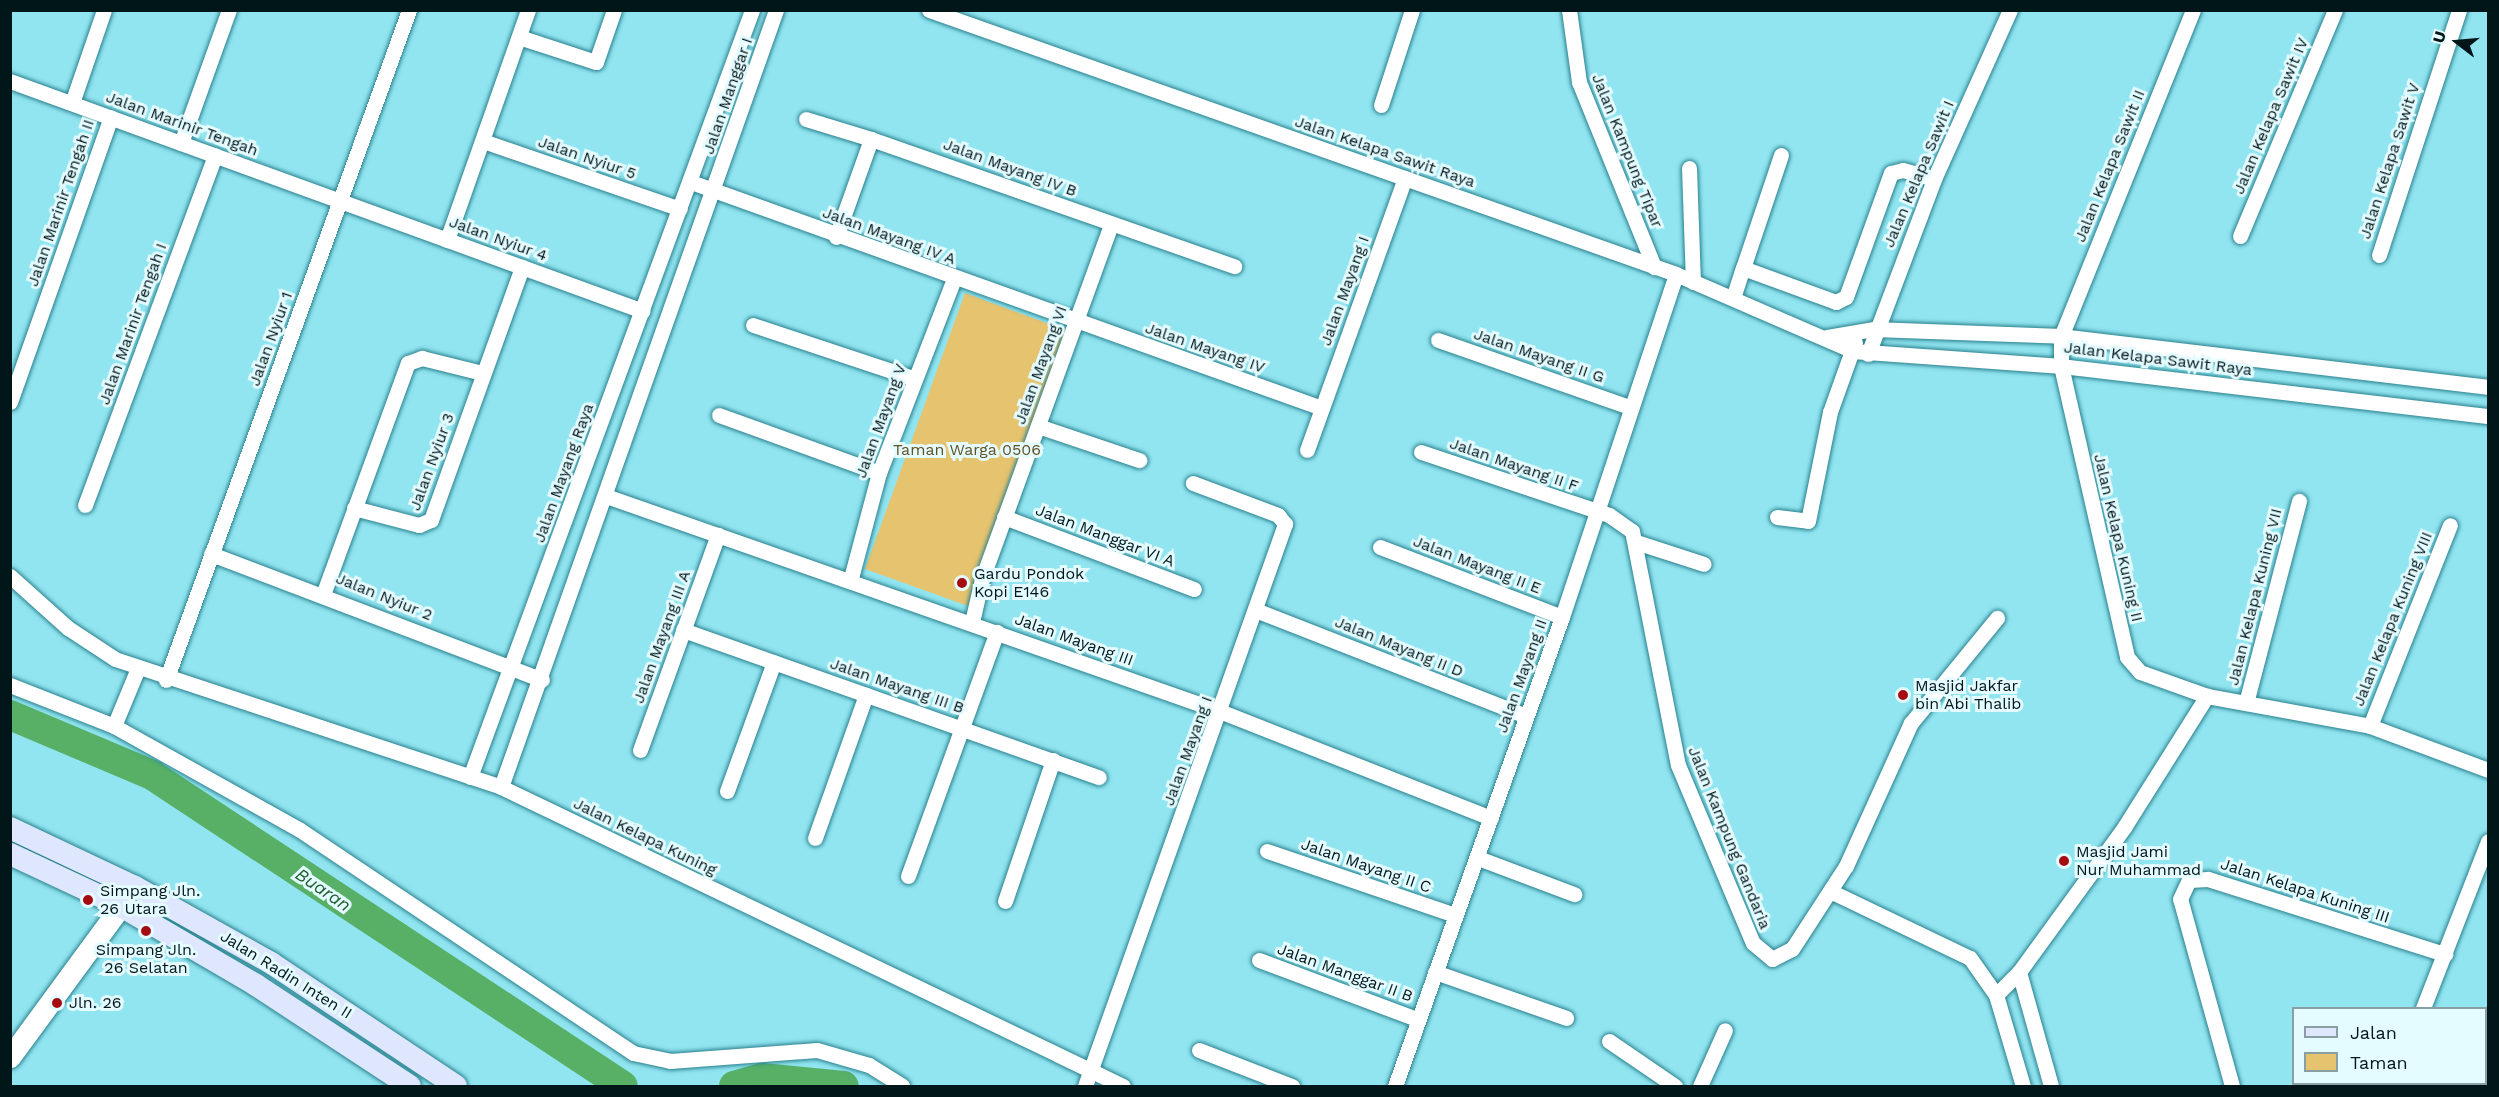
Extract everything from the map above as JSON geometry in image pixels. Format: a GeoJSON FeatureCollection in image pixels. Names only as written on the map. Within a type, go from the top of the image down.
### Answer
{"type":"FeatureCollection","features":[{"type":"Feature","properties":{"kind":"main road","name":"Jalan Radin Inten II"},"geometry":{"type":"LineString","coordinates":[[10,828],[135,887],[271,963],[456,1086]]}},
{"type":"Feature","properties":{"kind":"main road","name":"Jalan Radin Inten II"},"geometry":{"type":"LineString","coordinates":[[10,854],[122,906],[256,985],[410,1086]]}},
{"type":"Feature","properties":{"kind":"main road"},"geometry":{"type":"LineString","coordinates":[[256,985],[271,963]]}},
{"type":"Feature","properties":{"kind":"street"},"geometry":{"type":"LineString","coordinates":[[72,103],[104,10]]}},
{"type":"Feature","properties":{"kind":"street"},"geometry":{"type":"LineString","coordinates":[[181,143],[229,10]]}},
{"type":"Feature","properties":{"kind":"street","name":"Jalan Nyiur 1"},"geometry":{"type":"LineString","coordinates":[[166,680],[409,10]]}},
{"type":"Feature","properties":{"kind":"street"},"geometry":{"type":"LineString","coordinates":[[447,240],[528,10]]}},
{"type":"Feature","properties":{"kind":"street"},"geometry":{"type":"LineString","coordinates":[[519,37],[596,62],[614,10]]}},
{"type":"Feature","properties":{"kind":"street","name":"Jalan Kelapa Sawit Raya"},"geometry":{"type":"LineString","coordinates":[[928,10],[1676,274],[1861,352],[2061,366],[2488,416]]}},
{"type":"Feature","properties":{"kind":"street"},"geometry":{"type":"LineString","coordinates":[[1381,105],[1412,10]]}},
{"type":"Feature","properties":{"kind":"street","name":"Jalan Kampung Tipar"},"geometry":{"type":"LineString","coordinates":[[1569,10],[1579,82],[1654,267]]}},
{"type":"Feature","properties":{"kind":"street","name":"Jalan Kelapa Sawit I"},"geometry":{"type":"LineString","coordinates":[[1861,352],[1874,329],[1934,179],[2010,10]]}},
{"type":"Feature","properties":{"kind":"street","name":"Jalan Kelapa Sawit II"},"geometry":{"type":"LineString","coordinates":[[2061,336],[2193,10]]}},
{"type":"Feature","properties":{"kind":"street","name":"Jalan Kelapa Sawit IV"},"geometry":{"type":"LineString","coordinates":[[2240,236],[2335,10]]}},
{"type":"Feature","properties":{"kind":"street","name":"Jalan Kelapa Sawit V"},"geometry":{"type":"LineString","coordinates":[[2379,255],[2459,10]]}},
{"type":"Feature","properties":{"kind":"street"},"geometry":{"type":"LineString","coordinates":[[749,11],[774,15]]}},
{"type":"Feature","properties":{"kind":"street","name":"Jalan Manggar I"},"geometry":{"type":"LineString","coordinates":[[691,182],[749,11]]}},
{"type":"Feature","properties":{"kind":"street","name":"Jalan Manggar I"},"geometry":{"type":"LineString","coordinates":[[713,193],[774,15]]}},
{"type":"Feature","properties":{"kind":"street","name":"Jalan Marinir Tengah"},"geometry":{"type":"LineString","coordinates":[[10,81],[341,201]]}},
{"type":"Feature","properties":{"kind":"street","name":"Jalan Marinir Tengah II"},"geometry":{"type":"LineString","coordinates":[[10,402],[111,117]]}},
{"type":"Feature","properties":{"kind":"street","name":"Jalan Mayang IV B"},"geometry":{"type":"LineString","coordinates":[[806,119],[871,139],[1234,266]]}},
{"type":"Feature","properties":{"kind":"street"},"geometry":{"type":"LineString","coordinates":[[836,237],[871,139]]}},
{"type":"Feature","properties":{"kind":"street","name":"Jalan Nyiur 5"},"geometry":{"type":"LineString","coordinates":[[483,141],[680,209]]}},
{"type":"Feature","properties":{"kind":"street","name":"Jalan Marinir Tengah I"},"geometry":{"type":"LineString","coordinates":[[85,505],[215,155]]}},
{"type":"Feature","properties":{"kind":"street"},"geometry":{"type":"LineString","coordinates":[[1733,298],[1781,156]]}},
{"type":"Feature","properties":{"kind":"street"},"geometry":{"type":"LineString","coordinates":[[1689,168],[1693,282]]}},
{"type":"Feature","properties":{"kind":"street"},"geometry":{"type":"LineString","coordinates":[[1743,268],[1843,300],[1891,173],[1903,170],[1934,179]]}},
{"type":"Feature","properties":{"kind":"street","name":"Jalan Mayang I"},"geometry":{"type":"LineString","coordinates":[[1307,450],[1405,178]]}},
{"type":"Feature","properties":{"kind":"street","name":"Jalan Mayang IV A"},"geometry":{"type":"LineString","coordinates":[[691,182],[713,193],[1075,323]]}},
{"type":"Feature","properties":{"kind":"street","name":"Jalan Mayang Raya"},"geometry":{"type":"LineString","coordinates":[[470,777],[513,668],[691,182]]}},
{"type":"Feature","properties":{"kind":"street"},"geometry":{"type":"LineString","coordinates":[[501,787],[542,680],[713,193]]}},
{"type":"Feature","properties":{"kind":"street","name":"Jalan Nyiur 4"},"geometry":{"type":"LineString","coordinates":[[341,201],[643,311]]}},
{"type":"Feature","properties":{"kind":"street","name":"Jalan Mayang VI"},"geometry":{"type":"LineString","coordinates":[[972,622],[1004,517],[1111,224]]}},
{"type":"Feature","properties":{"kind":"street","name":"Jalan Nyiur 3"},"geometry":{"type":"LineString","coordinates":[[354,508],[429,523],[522,267]]}},
{"type":"Feature","properties":{"kind":"street","name":"Jalan Mayang II"},"geometry":{"type":"LineString","coordinates":[[1396,1086],[1417,1019],[1478,858],[1562,617],[1629,407],[1676,274]]}},
{"type":"Feature","properties":{"kind":"street","name":"Jalan Mayang V"},"geometry":{"type":"LineString","coordinates":[[851,578],[879,473],[954,279]]}},
{"type":"Feature","properties":{"kind":"street","name":"Jalan Mayang IV"},"geometry":{"type":"LineString","coordinates":[[1075,323],[1322,408]]}},
{"type":"Feature","properties":{"kind":"street"},"geometry":{"type":"LineString","coordinates":[[753,325],[915,380]]}},
{"type":"Feature","properties":{"kind":"street","name":"Jalan Kelapa Sawit Raya"},"geometry":{"type":"LineString","coordinates":[[1826,337],[1856,334],[1874,329],[2061,336],[2488,387]]}},
{"type":"Feature","properties":{"kind":"street"},"geometry":{"type":"LineString","coordinates":[[1777,517],[1808,521],[1830,412],[1861,352],[1856,334]]}},
{"type":"Feature","properties":{"kind":"street","name":"Jalan Kelapa Kuning II"},"geometry":{"type":"LineString","coordinates":[[2061,336],[2061,366],[2127,657],[2140,672],[2207,696],[2370,726],[2488,770]]}},
{"type":"Feature","properties":{"kind":"street","name":"Jalan Mayang II G"},"geometry":{"type":"LineString","coordinates":[[1438,340],[1629,407]]}},
{"type":"Feature","properties":{"kind":"street"},"geometry":{"type":"LineString","coordinates":[[324,592],[408,363],[422,358],[482,373]]}},
{"type":"Feature","properties":{"kind":"street"},"geometry":{"type":"LineString","coordinates":[[719,415],[879,473]]}},
{"type":"Feature","properties":{"kind":"street"},"geometry":{"type":"LineString","coordinates":[[1038,426],[1139,460]]}},
{"type":"Feature","properties":{"kind":"street","name":"Jalan Mayang II F"},"geometry":{"type":"LineString","coordinates":[[1421,452],[1596,512]]}},
{"type":"Feature","properties":{"kind":"street","name":"Jalan Mayang I"},"geometry":{"type":"LineString","coordinates":[[1085,1086],[1258,611],[1285,520],[1192,483]]}},
{"type":"Feature","properties":{"kind":"street","name":"Jalan Mayang III"},"geometry":{"type":"LineString","coordinates":[[606,496],[718,536],[851,578],[1222,712],[1491,818]]}},
{"type":"Feature","properties":{"kind":"street","name":"Jalan Kelapa Kuning VII"},"geometry":{"type":"LineString","coordinates":[[2246,703],[2299,501]]}},
{"type":"Feature","properties":{"kind":"street"},"geometry":{"type":"LineString","coordinates":[[1596,512],[1630,528],[1636,542],[1704,564]]}},
{"type":"Feature","properties":{"kind":"street","name":"Jalan Manggar VI A"},"geometry":{"type":"LineString","coordinates":[[1004,517],[1194,589]]}},
{"type":"Feature","properties":{"kind":"street","name":"Jalan Kelapa Kuning VIII"},"geometry":{"type":"LineString","coordinates":[[2370,726],[2450,525]]}},
{"type":"Feature","properties":{"kind":"street","name":"Jalan Mayang III A"},"geometry":{"type":"LineString","coordinates":[[640,750],[718,536]]}},
{"type":"Feature","properties":{"kind":"street","name":"Jalan Kampung Gandaria"},"geometry":{"type":"LineString","coordinates":[[1636,542],[1678,765],[1757,951],[1772,959],[1785,955],[1830,891],[1855,849],[1903,736],[1997,618]]}},
{"type":"Feature","properties":{"kind":"street","name":"Jalan Mayang II E"},"geometry":{"type":"LineString","coordinates":[[1380,547],[1562,617]]}},
{"type":"Feature","properties":{"kind":"street","name":"Jalan Nyiur 2"},"geometry":{"type":"LineString","coordinates":[[211,554],[324,592],[542,680]]}},
{"type":"Feature","properties":{"kind":"street","name":"Jalan Kelapa Kuning"},"geometry":{"type":"LineString","coordinates":[[10,576],[68,628],[138,668],[166,680],[501,787],[1123,1086]]}},
{"type":"Feature","properties":{"kind":"street","name":"Jalan Mayang II D"},"geometry":{"type":"LineString","coordinates":[[1258,611],[1526,716]]}},
{"type":"Feature","properties":{"kind":"street","name":"Jalan Mayang III B"},"geometry":{"type":"LineString","coordinates":[[682,630],[1099,777]]}},
{"type":"Feature","properties":{"kind":"street"},"geometry":{"type":"LineString","coordinates":[[908,876],[997,632]]}},
{"type":"Feature","properties":{"kind":"street"},"geometry":{"type":"LineString","coordinates":[[727,791],[774,662]]}},
{"type":"Feature","properties":{"kind":"street"},"geometry":{"type":"LineString","coordinates":[[114,726],[138,668]]}},
{"type":"Feature","properties":{"kind":"street"},"geometry":{"type":"LineString","coordinates":[[10,685],[114,726],[371,874],[633,1053],[670,1061],[818,1050],[869,1065],[902,1086]]}},
{"type":"Feature","properties":{"kind":"street"},"geometry":{"type":"LineString","coordinates":[[815,838],[867,695]]}},
{"type":"Feature","properties":{"kind":"street"},"geometry":{"type":"LineString","coordinates":[[1996,995],[2019,972],[2125,826],[2207,696]]}},
{"type":"Feature","properties":{"kind":"street"},"geometry":{"type":"LineString","coordinates":[[1005,900],[1053,760]]}},
{"type":"Feature","properties":{"kind":"street"},"geometry":{"type":"LineString","coordinates":[[2423,1007],[2488,841]]}},
{"type":"Feature","properties":{"kind":"street","name":"Jalan Mayang II C"},"geometry":{"type":"LineString","coordinates":[[1267,851],[1455,915]]}},
{"type":"Feature","properties":{"kind":"street"},"geometry":{"type":"LineString","coordinates":[[1478,858],[1574,894]]}},
{"type":"Feature","properties":{"kind":"street","name":"Jalan Kelapa Kuning III"},"geometry":{"type":"LineString","coordinates":[[2232,1086],[2180,899],[2189,880],[2208,879],[2445,954]]}},
{"type":"Feature","properties":{"kind":"street"},"geometry":{"type":"LineString","coordinates":[[1830,891],[1970,958],[1996,995],[2023,1086]]}},
{"type":"Feature","properties":{"kind":"street"},"geometry":{"type":"LineString","coordinates":[[10,1057],[122,906]]}},
{"type":"Feature","properties":{"kind":"street","name":"Jalan Manggar II B"},"geometry":{"type":"LineString","coordinates":[[1259,960],[1417,1019]]}},
{"type":"Feature","properties":{"kind":"street"},"geometry":{"type":"LineString","coordinates":[[1435,972],[1566,1018]]}},
{"type":"Feature","properties":{"kind":"street"},"geometry":{"type":"LineString","coordinates":[[2019,972],[2050,1086]]}},
{"type":"Feature","properties":{"kind":"street"},"geometry":{"type":"LineString","coordinates":[[1700,1086],[1725,1030]]}},
{"type":"Feature","properties":{"kind":"street"},"geometry":{"type":"LineString","coordinates":[[1609,1041],[1674,1086]]}},
{"type":"Feature","properties":{"kind":"street"},"geometry":{"type":"LineString","coordinates":[[1199,1050],[1292,1086]]}},
{"type":"Feature","properties":{"kind":"green space","name":"Taman Warga 0506"},"geometry":{"type":"Polygon","coordinates":[[[965,293],[1068,331],[968,606],[865,569],[965,293]]]}},
{"type":"Feature","properties":{"kind":"waterway","name":"Buaran"},"geometry":{"type":"LineString","coordinates":[[10,715],[152,775],[623,1086]]}},
{"type":"Feature","properties":{"kind":"waterway","name":"Buaran"},"geometry":{"type":"LineString","coordinates":[[734,1086],[762,1078],[844,1086]]}},
{"type":"Feature","properties":{"kind":"place","name":"Gardu Pondok Kopi E146"},"geometry":{"type":"Point","coordinates":[962,583]}},
{"type":"Feature","properties":{"kind":"place","name":"Masjid Jakfar bin Abi Thalib"},"geometry":{"type":"Point","coordinates":[1903,695]}},
{"type":"Feature","properties":{"kind":"place","name":"Masjid Jami Nur Muhammad"},"geometry":{"type":"Point","coordinates":[2064,861]}},
{"type":"Feature","properties":{"kind":"place","name":"Simpang Jln. 26 Utara"},"geometry":{"type":"Point","coordinates":[88,900]}},
{"type":"Feature","properties":{"kind":"place","name":"Simpang Jln. 26 Selatan"},"geometry":{"type":"Point","coordinates":[146,931]}},
{"type":"Feature","properties":{"kind":"place","name":"Jln. 26"},"geometry":{"type":"Point","coordinates":[57,1003]}}]}
